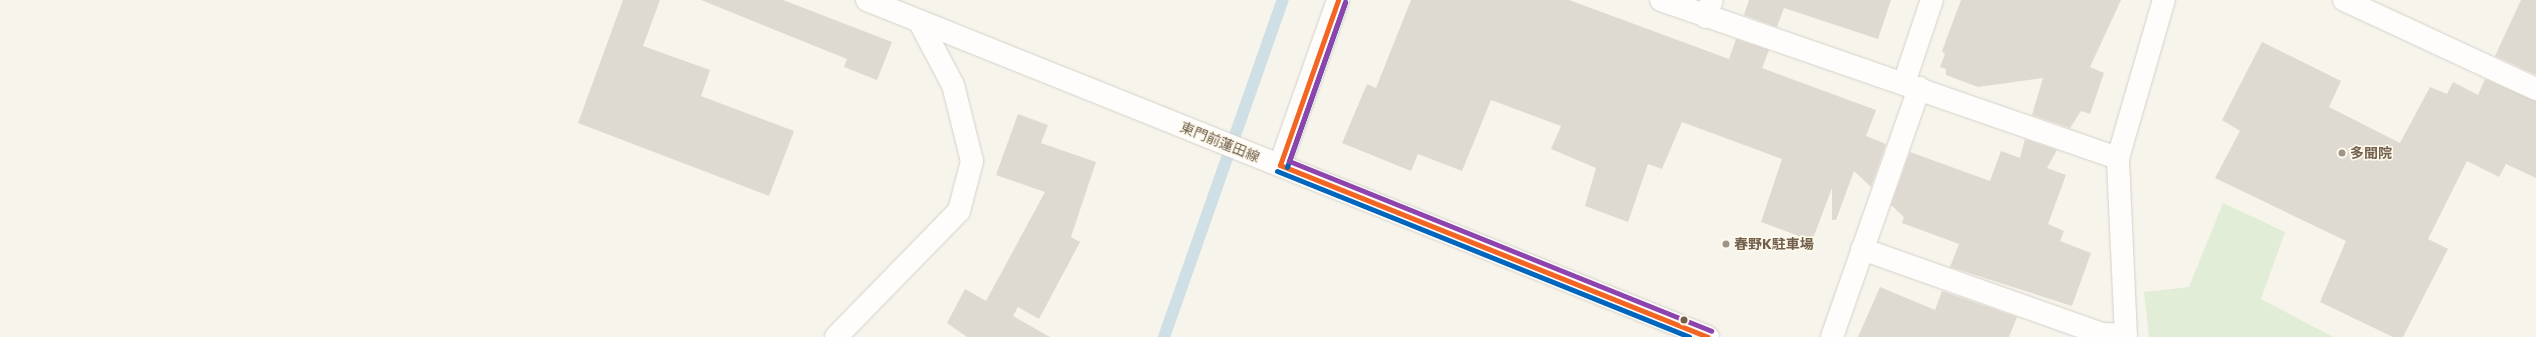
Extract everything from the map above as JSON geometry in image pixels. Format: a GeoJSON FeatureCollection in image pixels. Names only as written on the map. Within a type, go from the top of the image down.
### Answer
{"type":"FeatureCollection","features":[{"type":"Feature","properties":{"kind":"street","name":"東門前蓮田線"},"geometry":{"type":"LineString","coordinates":[[867,0],[1708,337]]}},
{"type":"Feature","properties":{"kind":"street"},"geometry":{"type":"LineString","coordinates":[[836,337],[958,211],[972,161],[953,85],[919,21],[906,0]]}},
{"type":"Feature","properties":{"kind":"street"},"geometry":{"type":"LineString","coordinates":[[1280,165],[1338,0]]}},
{"type":"Feature","properties":{"kind":"street"},"geometry":{"type":"LineString","coordinates":[[1661,0],[1709,9],[1911,85],[2118,158]]}},
{"type":"Feature","properties":{"kind":"street"},"geometry":{"type":"LineString","coordinates":[[1832,337],[1862,249],[1911,85],[1932,0]]}},
{"type":"Feature","properties":{"kind":"street"},"geometry":{"type":"LineString","coordinates":[[1862,249],[2102,334],[2126,336],[2118,158],[2164,0]]}},
{"type":"Feature","properties":{"kind":"street"},"geometry":{"type":"LineString","coordinates":[[2344,0],[2536,90]]}},
{"type":"Feature","properties":{"kind":"green space"},"geometry":{"type":"Polygon","coordinates":[[[2223,203],[2285,232],[2261,299],[2333,337],[2149,337],[2144,292],[2189,287],[2223,203]]]}},
{"type":"Feature","properties":{"kind":"building"},"geometry":{"type":"Polygon","coordinates":[[[623,0],[660,0],[643,46],[710,70],[701,96],[794,131],[769,196],[578,123],[623,0]]]}},
{"type":"Feature","properties":{"kind":"building"},"geometry":{"type":"Polygon","coordinates":[[[701,0],[783,0],[892,42],[877,80],[844,67],[847,59],[701,0]]]}},
{"type":"Feature","properties":{"kind":"building"},"geometry":{"type":"Polygon","coordinates":[[[1411,0],[1569,0],[1729,59],[1736,39],[1769,50],[1762,68],[1876,110],[1866,136],[1886,144],[1871,187],[1854,171],[1836,220],[1832,220],[1832,188],[1812,241],[1761,222],[1782,159],[1682,122],[1662,169],[1648,164],[1628,222],[1585,206],[1596,168],[1551,149],[1561,126],[1491,100],[1462,171],[1418,154],[1411,171],[1342,143],[1367,84],[1376,88],[1411,0]]]}},
{"type":"Feature","properties":{"kind":"building"},"geometry":{"type":"Polygon","coordinates":[[[1749,0],[1891,0],[1878,39],[1784,8],[1777,27],[1744,15],[1749,0]]]}},
{"type":"Feature","properties":{"kind":"building"},"geometry":{"type":"Polygon","coordinates":[[[1961,0],[2121,0],[2090,67],[2104,73],[2090,114],[2081,111],[2070,128],[2032,115],[2043,78],[1978,87],[1946,75],[1946,69],[1940,67],[1945,54],[1942,51],[1961,0]]]}},
{"type":"Feature","properties":{"kind":"building"},"geometry":{"type":"Polygon","coordinates":[[[2521,0],[2536,0],[2536,75],[2495,56],[2521,0]]]}},
{"type":"Feature","properties":{"kind":"building"},"geometry":{"type":"Polygon","coordinates":[[[2262,42],[2341,81],[2329,107],[2400,143],[2430,87],[2447,94],[2453,82],[2478,95],[2485,79],[2536,101],[2536,178],[2506,164],[2499,177],[2467,161],[2428,239],[2448,249],[2403,337],[2393,337],[2320,302],[2346,241],[2215,178],[2240,131],[2222,120],[2262,42]]]}},
{"type":"Feature","properties":{"kind":"building"},"geometry":{"type":"Polygon","coordinates":[[[1018,114],[1048,125],[1041,143],[1096,162],[1071,237],[1080,242],[1039,319],[1018,307],[1013,316],[1050,337],[967,337],[947,323],[965,289],[986,301],[1045,192],[996,175],[1018,114]]]}},
{"type":"Feature","properties":{"kind":"building"},"geometry":{"type":"Polygon","coordinates":[[[2025,139],[2057,150],[2047,168],[2066,175],[2048,224],[2064,231],[2060,241],[2091,253],[2072,306],[1950,267],[1959,244],[1902,223],[1904,217],[1891,205],[1910,152],[1990,181],[2001,151],[2020,158],[2025,139]]]}},
{"type":"Feature","properties":{"kind":"building"},"geometry":{"type":"Polygon","coordinates":[[[1880,287],[1935,310],[1942,291],[2017,317],[2009,337],[1858,337],[1880,287]]]}},
{"type":"Feature","properties":{"kind":"waterway"},"geometry":{"type":"LineString","coordinates":[[1164,337],[1283,0]]}},
{"type":"Feature","properties":{"kind":"transit line"},"geometry":{"type":"LineString","coordinates":[[1280,165],[1338,0]]}},
{"type":"Feature","properties":{"kind":"transit line"},"geometry":{"type":"LineString","coordinates":[[1287,167],[1345,2]]}},
{"type":"Feature","properties":{"kind":"transit line"},"geometry":{"type":"LineString","coordinates":[[1345,2],[1289,161],[1711,331]]}},
{"type":"Feature","properties":{"kind":"transit line"},"geometry":{"type":"LineString","coordinates":[[1280,165],[1708,337]]}},
{"type":"Feature","properties":{"kind":"transit line"},"geometry":{"type":"LineString","coordinates":[[1277,171],[1689,337]]}},
{"type":"Feature","properties":{"kind":"place","name":"多聞院"},"geometry":{"type":"Point","coordinates":[2342,153]}},
{"type":"Feature","properties":{"kind":"place","name":"春野K駐車場"},"geometry":{"type":"Point","coordinates":[1726,244]}}]}
